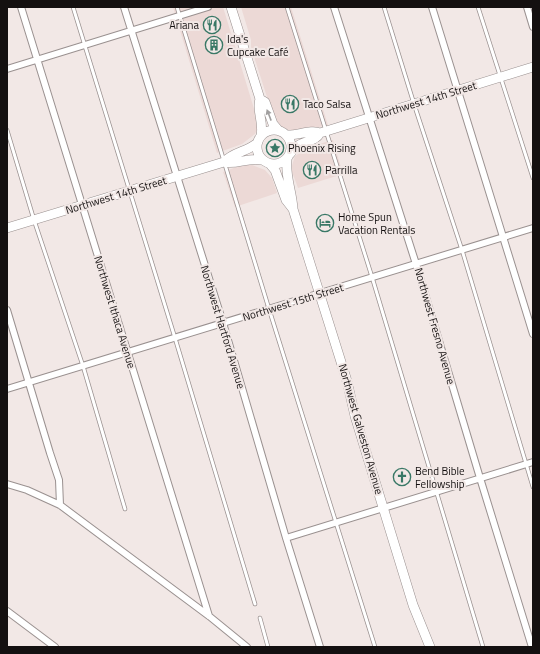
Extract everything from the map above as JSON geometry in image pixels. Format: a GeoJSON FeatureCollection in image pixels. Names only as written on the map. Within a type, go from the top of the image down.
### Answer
{"type":"FeatureCollection","features":[{"type":"Feature","properties":{"kind":"street","name":"Northwest Ithaca Avenue"},"geometry":{"type":"LineString","coordinates":[[21,7],[209,616]]}},
{"type":"Feature","properties":{"kind":"street","name":"Northwest Hartford Avenue"},"geometry":{"type":"LineString","coordinates":[[124,7],[223,323],[286,538],[320,647]]}},
{"type":"Feature","properties":{"kind":"street"},"geometry":{"type":"LineString","coordinates":[[7,69],[208,7]]}},
{"type":"Feature","properties":{"kind":"street"},"geometry":{"type":"LineString","coordinates":[[231,7],[260,99],[258,105],[262,127],[258,140],[257,153],[266,162],[279,164],[288,157],[291,144],[273,124],[265,102],[260,99]]}},
{"type":"Feature","properties":{"kind":"street","name":"Northwest Fresno Avenue"},"geometry":{"type":"LineString","coordinates":[[334,7],[416,264],[532,647]]}},
{"type":"Feature","properties":{"kind":"street"},"geometry":{"type":"LineString","coordinates":[[432,7],[533,334]]}},
{"type":"Feature","properties":{"kind":"street"},"geometry":{"type":"LineString","coordinates":[[527,7],[533,27]]}},
{"type":"Feature","properties":{"kind":"street","name":"Northwest 14th Street"},"geometry":{"type":"LineString","coordinates":[[282,133],[297,135],[315,131],[322,132],[533,67]]}},
{"type":"Feature","properties":{"kind":"street"},"geometry":{"type":"LineString","coordinates":[[258,140],[269,130],[282,133]]}},
{"type":"Feature","properties":{"kind":"street","name":"Northwest 14th Street"},"geometry":{"type":"LineString","coordinates":[[288,157],[297,146],[317,138],[322,132]]}},
{"type":"Feature","properties":{"kind":"street","name":"Northwest 14th Street"},"geometry":{"type":"LineString","coordinates":[[224,162],[229,156],[251,149],[258,140]]}},
{"type":"Feature","properties":{"kind":"street","name":"Northwest Galveston Avenue"},"geometry":{"type":"LineString","coordinates":[[288,157],[286,169],[293,198],[293,209],[348,381],[355,416],[413,605],[430,647]]}},
{"type":"Feature","properties":{"kind":"street","name":"Northwest 14th Street"},"geometry":{"type":"LineString","coordinates":[[7,228],[224,162],[231,163],[250,159],[266,162]]}},
{"type":"Feature","properties":{"kind":"street","name":"Northwest Galveston Avenue"},"geometry":{"type":"LineString","coordinates":[[266,162],[276,170],[286,200],[293,209]]}},
{"type":"Feature","properties":{"kind":"street","name":"Northwest 15th Street"},"geometry":{"type":"LineString","coordinates":[[7,389],[533,228]]}},
{"type":"Feature","properties":{"kind":"street"},"geometry":{"type":"LineString","coordinates":[[7,310],[59,480],[60,505]]}},
{"type":"Feature","properties":{"kind":"street"},"geometry":{"type":"LineString","coordinates":[[286,538],[533,462]]}},
{"type":"Feature","properties":{"kind":"street"},"geometry":{"type":"LineString","coordinates":[[7,484],[27,490],[60,505],[209,616],[247,647]]}},
{"type":"Feature","properties":{"kind":"street"},"geometry":{"type":"LineString","coordinates":[[7,611],[55,647]]}},
{"type":"Feature","properties":{"kind":"lane"},"geometry":{"type":"LineString","coordinates":[[73,7],[256,604]]}},
{"type":"Feature","properties":{"kind":"lane"},"geometry":{"type":"LineString","coordinates":[[177,7],[269,309],[375,647]]}},
{"type":"Feature","properties":{"kind":"lane"},"geometry":{"type":"LineString","coordinates":[[287,7],[322,132],[372,278],[483,647]]}},
{"type":"Feature","properties":{"kind":"lane"},"geometry":{"type":"LineString","coordinates":[[384,7],[462,250],[533,487]]}},
{"type":"Feature","properties":{"kind":"lane"},"geometry":{"type":"LineString","coordinates":[[478,7],[533,178]]}},
{"type":"Feature","properties":{"kind":"lane"},"geometry":{"type":"LineString","coordinates":[[7,130],[34,220],[83,366],[125,510]]}},
{"type":"Feature","properties":{"kind":"lane"},"geometry":{"type":"LineString","coordinates":[[260,618],[268,647]]}},
{"type":"Feature","properties":{"kind":"shaded area"},"geometry":{"type":"Polygon","coordinates":[[[173,7],[223,7],[259,125],[255,134],[242,144],[217,153],[173,7]]]}},
{"type":"Feature","properties":{"kind":"shaded area"},"geometry":{"type":"Polygon","coordinates":[[[241,7],[291,7],[328,125],[295,132],[281,128],[274,119],[251,47],[251,40],[241,7]]]}},
{"type":"Feature","properties":{"kind":"shaded area"},"geometry":{"type":"Polygon","coordinates":[[[333,140],[343,174],[298,188],[291,169],[295,156],[306,149],[333,140]]]}},
{"type":"Feature","properties":{"kind":"shaded area"},"geometry":{"type":"Polygon","coordinates":[[[247,163],[265,170],[272,178],[277,193],[235,207],[223,172],[247,163]]]}},
{"type":"Feature","properties":{"kind":"place","name":"Ariana"},"geometry":{"type":"Point","coordinates":[212,25]}},
{"type":"Feature","properties":{"kind":"place","name":"Ida's Cupcake Café"},"geometry":{"type":"Point","coordinates":[214,45]}},
{"type":"Feature","properties":{"kind":"place","name":"Taco Salsa"},"geometry":{"type":"Point","coordinates":[290,104]}},
{"type":"Feature","properties":{"kind":"place","name":"Phoenix Rising"},"geometry":{"type":"Point","coordinates":[275,148]}},
{"type":"Feature","properties":{"kind":"place","name":"Parrilla"},"geometry":{"type":"Point","coordinates":[312,170]}},
{"type":"Feature","properties":{"kind":"place","name":"Home Spun Vacation Rentals"},"geometry":{"type":"Point","coordinates":[325,223]}},
{"type":"Feature","properties":{"kind":"place","name":"Bend Bible Fellowship"},"geometry":{"type":"Point","coordinates":[402,477]}}]}
